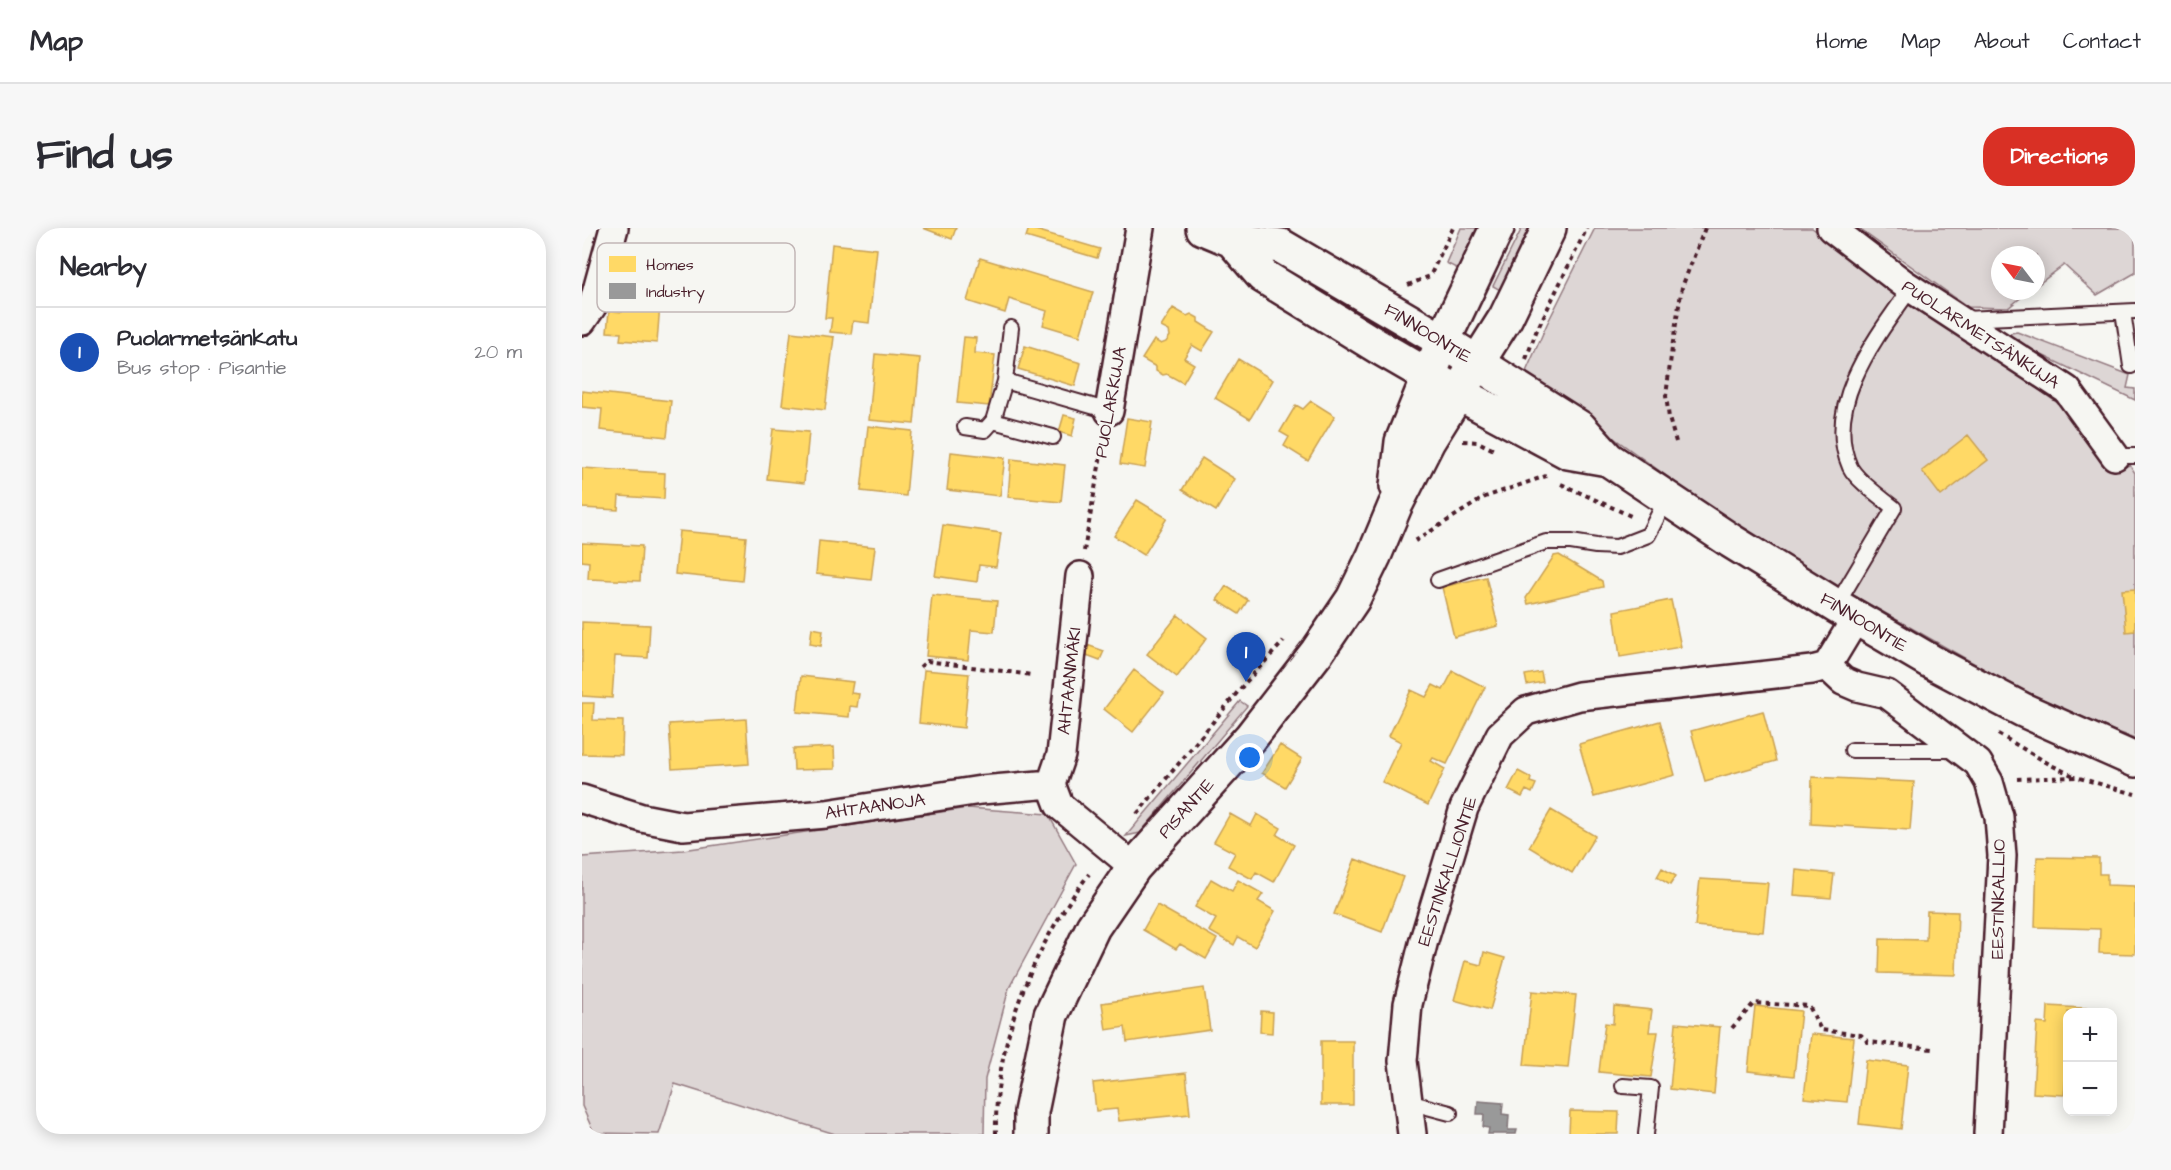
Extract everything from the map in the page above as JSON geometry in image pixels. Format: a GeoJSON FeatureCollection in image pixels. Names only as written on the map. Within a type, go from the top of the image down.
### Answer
{"type":"FeatureCollection","features":[{"type":"Feature","properties":{"kind":"street"},"geometry":{"type":"LineString","coordinates":[[610,243],[614,228]]}},
{"type":"Feature","properties":{"kind":"street","name":"PUOLARKUJA"},"geometry":{"type":"LineString","coordinates":[[1109,411],[1140,228]]}},
{"type":"Feature","properties":{"kind":"street","name":"PISANTIE"},"geometry":{"type":"LineString","coordinates":[[1395,506],[1402,442],[1443,341],[1497,228]]}},
{"type":"Feature","properties":{"kind":"street","name":"PISANTIE"},"geometry":{"type":"LineString","coordinates":[[1031,1134],[1031,1112],[1052,1015],[1093,927],[1134,867],[1251,736],[1317,652],[1353,599],[1395,506],[1428,441],[1506,317],[1549,228]]}},
{"type":"Feature","properties":{"kind":"street","name":"PUOLARMETSÄNKUJA"},"geometry":{"type":"LineString","coordinates":[[1831,228],[1911,288],[2067,390],[2125,456]]}},
{"type":"Feature","properties":{"kind":"street","name":"FINNOONTIE"},"geometry":{"type":"LineString","coordinates":[[1217,234],[1281,246],[1478,362],[1580,428],[1608,459],[1846,612],[1930,661],[2023,710],[2135,760]]}},
{"type":"Feature","properties":{"kind":"street","name":"FINNOONTIE"},"geometry":{"type":"LineString","coordinates":[[1217,234],[1263,276],[1428,376],[1568,452],[1608,459]]}},
{"type":"Feature","properties":{"kind":"street"},"geometry":{"type":"LineString","coordinates":[[582,321],[593,305],[597,290]]}},
{"type":"Feature","properties":{"kind":"street","name":"AHTAANMÄKI"},"geometry":{"type":"LineString","coordinates":[[1051,784],[1061,755],[1080,576]]}},
{"type":"Feature","properties":{"kind":"street"},"geometry":{"type":"LineString","coordinates":[[1827,666],[1846,612]]}},
{"type":"Feature","properties":{"kind":"street","name":"EESTINKALLIO"},"geometry":{"type":"LineString","coordinates":[[1827,666],[1843,681],[1887,694],[1978,763],[1989,782],[1999,817],[2002,856],[1988,1134]]}},
{"type":"Feature","properties":{"kind":"street","name":"EESTINKALLIONTIE"},"geometry":{"type":"LineString","coordinates":[[1412,1134],[1403,1062],[1408,1005],[1424,940],[1464,808],[1500,735],[1526,711],[1579,696],[1801,671],[1827,666]]}},
{"type":"Feature","properties":{"kind":"street"},"geometry":{"type":"LineString","coordinates":[[1051,784],[1059,805],[1134,867]]}},
{"type":"Feature","properties":{"kind":"street","name":"AHTAANOJA"},"geometry":{"type":"LineString","coordinates":[[582,799],[642,818],[683,826],[826,814],[981,790],[1051,784]]}},
{"type":"Feature","properties":{"kind":"lane"},"geometry":{"type":"LineString","coordinates":[[1846,612],[1894,508],[1851,470],[1845,449],[1843,417],[1851,383],[1873,342],[1911,288]]}},
{"type":"Feature","properties":{"kind":"lane"},"geometry":{"type":"LineString","coordinates":[[1959,319],[2129,312],[2131,366]]}},
{"type":"Feature","properties":{"kind":"lane"},"geometry":{"type":"LineString","coordinates":[[965,427],[985,430],[993,421],[1005,381],[1011,328]]}},
{"type":"Feature","properties":{"kind":"lane"},"geometry":{"type":"LineString","coordinates":[[1005,381],[1109,411]]}},
{"type":"Feature","properties":{"kind":"lane"},"geometry":{"type":"LineString","coordinates":[[993,421],[1053,437]]}},
{"type":"Feature","properties":{"kind":"lane"},"geometry":{"type":"LineString","coordinates":[[1438,580],[1546,542],[1617,547],[1648,535],[1667,498]]}},
{"type":"Feature","properties":{"kind":"lane"},"geometry":{"type":"LineString","coordinates":[[1852,750],[1961,750]]}},
{"type":"Feature","properties":{"kind":"lane"},"geometry":{"type":"LineString","coordinates":[[1623,1086],[1651,1088],[1647,1134]]}},
{"type":"Feature","properties":{"kind":"lane"},"geometry":{"type":"LineString","coordinates":[[1408,1102],[1450,1113]]}},
{"type":"Feature","properties":{"kind":"path"},"geometry":{"type":"LineString","coordinates":[[1512,385],[1523,367],[1536,332],[1587,228]]}},
{"type":"Feature","properties":{"kind":"path"},"geometry":{"type":"LineString","coordinates":[[1676,442],[1666,396],[1672,348],[1682,287],[1705,228]]}},
{"type":"Feature","properties":{"kind":"path","name":"PUOLARKUJA"},"geometry":{"type":"LineString","coordinates":[[1080,576],[1109,411]]}},
{"type":"Feature","properties":{"kind":"path"},"geometry":{"type":"LineString","coordinates":[[1478,442],[1495,414]]}},
{"type":"Feature","properties":{"kind":"path"},"geometry":{"type":"LineString","coordinates":[[1408,546],[1485,497],[1546,476]]}},
{"type":"Feature","properties":{"kind":"path"},"geometry":{"type":"LineString","coordinates":[[920,667],[927,662],[1032,675]]}},
{"type":"Feature","properties":{"kind":"path"},"geometry":{"type":"LineString","coordinates":[[1989,782],[2039,777],[2076,777],[2135,794]]}},
{"type":"Feature","properties":{"kind":"path"},"geometry":{"type":"LineString","coordinates":[[1732,1028],[1754,1003],[1809,1006],[1821,1030],[1861,1035],[1868,1042],[1932,1049]]}},
{"type":"Feature","properties":{"kind":"shaded area"},"geometry":{"type":"Polygon","coordinates":[[[1461,228],[1481,228],[1464,272],[1446,263],[1461,228]]]}},
{"type":"Feature","properties":{"kind":"shaded area"},"geometry":{"type":"Polygon","coordinates":[[[1522,228],[1533,228],[1502,291],[1493,286],[1522,228]]]}},
{"type":"Feature","properties":{"kind":"shaded area"},"geometry":{"type":"Polygon","coordinates":[[[1595,228],[1812,228],[2070,412],[2101,463],[2115,469],[2130,465],[2135,473],[2135,738],[2114,731],[2014,686],[1754,539],[1525,374],[1595,228]]]}},
{"type":"Feature","properties":{"kind":"shaded area"},"geometry":{"type":"Polygon","coordinates":[[[1858,228],[2135,228],[2135,273],[2097,295],[2064,265],[2045,279],[2045,246],[1991,246],[1991,300],[2018,300],[2008,308],[1968,307],[1858,228]]]}},
{"type":"Feature","properties":{"kind":"shaded area"},"geometry":{"type":"Polygon","coordinates":[[[2017,332],[2130,375],[2127,388],[2135,389],[2135,400],[2013,341],[2011,333],[2017,332]]]}},
{"type":"Feature","properties":{"kind":"shaded area"},"geometry":{"type":"Polygon","coordinates":[[[1240,701],[1247,706],[1140,833],[1126,836],[1240,701]]]}},
{"type":"Feature","properties":{"kind":"shaded area"},"geometry":{"type":"Polygon","coordinates":[[[968,808],[1048,814],[1076,864],[1009,988],[985,1079],[984,1134],[835,1134],[675,1084],[659,1134],[594,1133],[582,1106],[582,857],[683,850],[968,808]]]}},
{"type":"Feature","properties":{"kind":"building: Homes"},"geometry":{"type":"Polygon","coordinates":[[[923,228],[956,228],[952,239],[923,228]]]}},
{"type":"Feature","properties":{"kind":"building: Homes"},"geometry":{"type":"Polygon","coordinates":[[[1029,228],[1100,249],[1097,258],[1026,237],[1029,228]]]}},
{"type":"Feature","properties":{"kind":"building: Homes"},"geometry":{"type":"Polygon","coordinates":[[[832,244],[877,249],[869,323],[853,321],[851,334],[830,332],[832,318],[825,318],[832,244]]]}},
{"type":"Feature","properties":{"kind":"building: Homes"},"geometry":{"type":"Polygon","coordinates":[[[980,258],[1093,292],[1080,336],[1043,325],[1047,311],[1009,299],[1005,313],[967,301],[980,258]]]}},
{"type":"Feature","properties":{"kind":"building: Homes"},"geometry":{"type":"Polygon","coordinates":[[[1173,308],[1187,316],[1191,314],[1198,318],[1198,322],[1214,332],[1202,351],[1192,345],[1184,358],[1194,364],[1183,383],[1156,371],[1156,367],[1142,359],[1154,340],[1161,344],[1166,342],[1170,336],[1169,331],[1161,327],[1173,308]]]}},
{"type":"Feature","properties":{"kind":"building: Homes"},"geometry":{"type":"Polygon","coordinates":[[[609,312],[659,312],[657,343],[620,340],[621,333],[607,332],[609,312]]]}},
{"type":"Feature","properties":{"kind":"building: Homes"},"geometry":{"type":"Polygon","coordinates":[[[791,332],[834,337],[825,410],[782,405],[791,332]]]}},
{"type":"Feature","properties":{"kind":"building: Homes"},"geometry":{"type":"Polygon","coordinates":[[[964,337],[976,338],[975,353],[995,355],[989,406],[957,403],[964,337]]]}},
{"type":"Feature","properties":{"kind":"building: Homes"},"geometry":{"type":"Polygon","coordinates":[[[1025,346],[1081,363],[1075,386],[1018,369],[1025,346]]]}},
{"type":"Feature","properties":{"kind":"building: Homes"},"geometry":{"type":"Polygon","coordinates":[[[875,354],[920,358],[914,424],[869,420],[875,354]]]}},
{"type":"Feature","properties":{"kind":"building: Homes"},"geometry":{"type":"Polygon","coordinates":[[[1238,359],[1273,380],[1250,419],[1215,398],[1238,359]]]}},
{"type":"Feature","properties":{"kind":"building: Homes"},"geometry":{"type":"Polygon","coordinates":[[[582,391],[671,401],[667,437],[600,430],[602,409],[582,407],[582,391]]]}},
{"type":"Feature","properties":{"kind":"building: Homes"},"geometry":{"type":"Polygon","coordinates":[[[1311,401],[1335,416],[1308,461],[1284,446],[1289,437],[1280,432],[1296,405],[1303,409],[1311,401]]]}},
{"type":"Feature","properties":{"kind":"building: Homes"},"geometry":{"type":"Polygon","coordinates":[[[1064,415],[1076,418],[1072,436],[1059,432],[1064,415]]]}},
{"type":"Feature","properties":{"kind":"building: Homes"},"geometry":{"type":"Polygon","coordinates":[[[1127,418],[1152,422],[1145,468],[1120,464],[1127,418]]]}},
{"type":"Feature","properties":{"kind":"building: Homes"},"geometry":{"type":"Polygon","coordinates":[[[868,426],[912,431],[906,496],[861,491],[868,426]]]}},
{"type":"Feature","properties":{"kind":"building: Homes"},"geometry":{"type":"Polygon","coordinates":[[[773,429],[809,432],[804,483],[767,479],[773,429]]]}},
{"type":"Feature","properties":{"kind":"building: Homes"},"geometry":{"type":"Polygon","coordinates":[[[1968,435],[1988,460],[1941,496],[1922,471],[1968,435]]]}},
{"type":"Feature","properties":{"kind":"building: Homes"},"geometry":{"type":"Polygon","coordinates":[[[951,452],[1005,458],[1000,496],[947,490],[951,452]]]}},
{"type":"Feature","properties":{"kind":"building: Homes"},"geometry":{"type":"Polygon","coordinates":[[[1202,458],[1235,479],[1216,511],[1182,490],[1202,458]]]}},
{"type":"Feature","properties":{"kind":"building: Homes"},"geometry":{"type":"Polygon","coordinates":[[[1011,459],[1065,465],[1061,502],[1008,497],[1011,459]]]}},
{"type":"Feature","properties":{"kind":"building: Homes"},"geometry":{"type":"Polygon","coordinates":[[[582,468],[665,473],[664,499],[619,496],[618,510],[582,508],[582,468]]]}},
{"type":"Feature","properties":{"kind":"building: Homes"},"geometry":{"type":"Polygon","coordinates":[[[1137,500],[1167,518],[1144,555],[1114,536],[1137,500]]]}},
{"type":"Feature","properties":{"kind":"building: Homes"},"geometry":{"type":"Polygon","coordinates":[[[943,525],[1001,533],[996,567],[979,565],[977,582],[935,576],[943,525]]]}},
{"type":"Feature","properties":{"kind":"building: Homes"},"geometry":{"type":"Polygon","coordinates":[[[679,531],[746,537],[742,581],[675,574],[679,531]]]}},
{"type":"Feature","properties":{"kind":"building: Homes"},"geometry":{"type":"Polygon","coordinates":[[[819,541],[875,547],[871,580],[816,574],[819,541]]]}},
{"type":"Feature","properties":{"kind":"building: Homes"},"geometry":{"type":"Polygon","coordinates":[[[582,543],[642,546],[640,581],[588,579],[589,562],[582,561],[582,543]]]}},
{"type":"Feature","properties":{"kind":"building: Homes"},"geometry":{"type":"Polygon","coordinates":[[[1559,555],[1602,581],[1603,587],[1528,604],[1526,598],[1554,556],[1559,555]]]}},
{"type":"Feature","properties":{"kind":"building: Homes"},"geometry":{"type":"Polygon","coordinates":[[[1486,577],[1498,626],[1454,637],[1442,587],[1486,577]]]}},
{"type":"Feature","properties":{"kind":"building: Homes"},"geometry":{"type":"Polygon","coordinates":[[[1226,586],[1248,600],[1239,614],[1217,600],[1226,586]]]}},
{"type":"Feature","properties":{"kind":"building: Homes"},"geometry":{"type":"Polygon","coordinates":[[[2135,589],[2135,631],[2126,632],[2122,590],[2135,589]]]}},
{"type":"Feature","properties":{"kind":"building: Homes"},"geometry":{"type":"Polygon","coordinates":[[[932,595],[997,601],[994,632],[971,630],[968,660],[926,656],[932,595]]]}},
{"type":"Feature","properties":{"kind":"building: Homes"},"geometry":{"type":"Polygon","coordinates":[[[1671,600],[1681,647],[1620,657],[1614,611],[1671,600]]]}},
{"type":"Feature","properties":{"kind":"building: Homes"},"geometry":{"type":"Polygon","coordinates":[[[1178,615],[1207,638],[1177,677],[1147,654],[1178,615]]]}},
{"type":"Feature","properties":{"kind":"building: Homes"},"geometry":{"type":"Polygon","coordinates":[[[582,622],[650,625],[648,658],[615,656],[612,698],[582,696],[582,622]]]}},
{"type":"Feature","properties":{"kind":"building: Homes"},"geometry":{"type":"Polygon","coordinates":[[[812,628],[823,630],[821,646],[810,644],[812,628]]]}},
{"type":"Feature","properties":{"kind":"building: Homes"},"geometry":{"type":"Polygon","coordinates":[[[1087,645],[1104,651],[1100,660],[1084,654],[1087,645]]]}},
{"type":"Feature","properties":{"kind":"building: Homes"},"geometry":{"type":"Polygon","coordinates":[[[924,670],[969,674],[964,728],[919,723],[924,670]]]}},
{"type":"Feature","properties":{"kind":"building: Homes"},"geometry":{"type":"Polygon","coordinates":[[[1134,670],[1164,693],[1133,732],[1104,709],[1134,670]]]}},
{"type":"Feature","properties":{"kind":"building: Homes"},"geometry":{"type":"Polygon","coordinates":[[[1453,671],[1485,687],[1447,764],[1433,758],[1431,761],[1445,769],[1428,805],[1382,782],[1401,742],[1389,736],[1411,690],[1426,697],[1433,685],[1443,690],[1453,671]]]}},
{"type":"Feature","properties":{"kind":"building: Homes"},"geometry":{"type":"Polygon","coordinates":[[[1541,672],[1543,682],[1527,685],[1525,675],[1541,672]]]}},
{"type":"Feature","properties":{"kind":"building: Homes"},"geometry":{"type":"Polygon","coordinates":[[[801,676],[853,682],[851,693],[859,694],[857,707],[850,706],[849,717],[797,712],[801,676]]]}},
{"type":"Feature","properties":{"kind":"building: Homes"},"geometry":{"type":"Polygon","coordinates":[[[582,703],[594,703],[593,720],[623,721],[622,755],[582,754],[582,703]]]}},
{"type":"Feature","properties":{"kind":"building: Homes"},"geometry":{"type":"Polygon","coordinates":[[[1763,711],[1776,761],[1705,781],[1691,731],[1763,711]]]}},
{"type":"Feature","properties":{"kind":"building: Homes"},"geometry":{"type":"Polygon","coordinates":[[[746,719],[749,764],[672,769],[669,724],[746,719]]]}},
{"type":"Feature","properties":{"kind":"building: Homes"},"geometry":{"type":"Polygon","coordinates":[[[1660,721],[1675,775],[1594,797],[1579,744],[1660,721]]]}},
{"type":"Feature","properties":{"kind":"building: Homes"},"geometry":{"type":"Polygon","coordinates":[[[1280,745],[1302,759],[1285,787],[1262,773],[1280,745]]]}},
{"type":"Feature","properties":{"kind":"building: Homes"},"geometry":{"type":"Polygon","coordinates":[[[834,747],[835,769],[794,770],[793,749],[834,747]]]}},
{"type":"Feature","properties":{"kind":"building: Homes"},"geometry":{"type":"Polygon","coordinates":[[[1518,771],[1531,778],[1530,782],[1536,784],[1532,793],[1526,790],[1522,797],[1508,790],[1518,771]]]}},
{"type":"Feature","properties":{"kind":"building: Homes"},"geometry":{"type":"Polygon","coordinates":[[[1812,777],[1914,782],[1910,830],[1811,824],[1812,777]]]}},
{"type":"Feature","properties":{"kind":"building: Homes"},"geometry":{"type":"Polygon","coordinates":[[[1551,810],[1595,836],[1572,873],[1529,847],[1551,810]]]}},
{"type":"Feature","properties":{"kind":"building: Homes"},"geometry":{"type":"Polygon","coordinates":[[[1230,814],[1251,826],[1257,814],[1281,828],[1277,835],[1294,845],[1274,882],[1256,872],[1252,879],[1228,866],[1235,853],[1214,842],[1230,814]]]}},
{"type":"Feature","properties":{"kind":"building: Homes"},"geometry":{"type":"Polygon","coordinates":[[[2037,857],[2099,858],[2099,874],[2107,874],[2107,885],[2135,886],[2135,954],[2099,953],[2100,929],[2035,927],[2037,857]]]}},
{"type":"Feature","properties":{"kind":"building: Homes"},"geometry":{"type":"Polygon","coordinates":[[[1355,859],[1403,877],[1382,932],[1334,914],[1355,859]]]}},
{"type":"Feature","properties":{"kind":"building: Homes"},"geometry":{"type":"Polygon","coordinates":[[[1662,868],[1676,876],[1670,885],[1657,877],[1662,868]]]}},
{"type":"Feature","properties":{"kind":"building: Homes"},"geometry":{"type":"Polygon","coordinates":[[[1796,870],[1834,874],[1831,898],[1794,895],[1796,870]]]}},
{"type":"Feature","properties":{"kind":"building: Homes"},"geometry":{"type":"Polygon","coordinates":[[[1211,879],[1232,891],[1238,880],[1263,894],[1258,901],[1275,911],[1255,947],[1238,937],[1234,945],[1209,931],[1216,919],[1195,907],[1211,879]]]}},
{"type":"Feature","properties":{"kind":"building: Homes"},"geometry":{"type":"Polygon","coordinates":[[[1700,879],[1768,883],[1763,932],[1695,926],[1700,879]]]}},
{"type":"Feature","properties":{"kind":"building: Homes"},"geometry":{"type":"Polygon","coordinates":[[[1157,905],[1217,939],[1206,959],[1180,944],[1176,949],[1143,930],[1157,905]]]}},
{"type":"Feature","properties":{"kind":"building: Homes"},"geometry":{"type":"Polygon","coordinates":[[[1927,911],[1958,912],[1956,975],[1879,973],[1880,939],[1926,940],[1927,911]]]}},
{"type":"Feature","properties":{"kind":"building: Homes"},"geometry":{"type":"Polygon","coordinates":[[[1484,952],[1505,958],[1490,1010],[1454,1000],[1465,961],[1481,965],[1484,952]]]}},
{"type":"Feature","properties":{"kind":"building: Homes"},"geometry":{"type":"Polygon","coordinates":[[[1204,988],[1210,1030],[1127,1042],[1125,1027],[1106,1030],[1102,1003],[1204,988]]]}},
{"type":"Feature","properties":{"kind":"building: Homes"},"geometry":{"type":"Polygon","coordinates":[[[1532,991],[1576,995],[1568,1068],[1524,1065],[1532,991]]]}},
{"type":"Feature","properties":{"kind":"building: Homes"},"geometry":{"type":"Polygon","coordinates":[[[1614,1006],[1652,1010],[1649,1032],[1658,1032],[1651,1077],[1599,1072],[1605,1023],[1613,1024],[1614,1006]]]}},
{"type":"Feature","properties":{"kind":"building: Homes"},"geometry":{"type":"Polygon","coordinates":[[[1755,1006],[1801,1011],[1794,1076],[1748,1071],[1755,1006]]]}},
{"type":"Feature","properties":{"kind":"building: Homes"},"geometry":{"type":"Polygon","coordinates":[[[2048,1006],[2083,1008],[2063,1008],[2063,1095],[2033,1093],[2037,1023],[2047,1024],[2048,1006]]]}},
{"type":"Feature","properties":{"kind":"building: Homes"},"geometry":{"type":"Polygon","coordinates":[[[1261,1011],[1273,1012],[1272,1033],[1260,1032],[1261,1011]]]}},
{"type":"Feature","properties":{"kind":"building: Homes"},"geometry":{"type":"Polygon","coordinates":[[[1676,1023],[1720,1027],[1714,1094],[1670,1089],[1676,1023]]]}},
{"type":"Feature","properties":{"kind":"building: Homes"},"geometry":{"type":"Polygon","coordinates":[[[1811,1034],[1854,1038],[1847,1102],[1804,1098],[1811,1034]]]}},
{"type":"Feature","properties":{"kind":"building: Homes"},"geometry":{"type":"Polygon","coordinates":[[[1321,1041],[1353,1041],[1353,1105],[1321,1105],[1321,1041]]]}},
{"type":"Feature","properties":{"kind":"building: Homes"},"geometry":{"type":"Polygon","coordinates":[[[1866,1060],[1908,1065],[1901,1129],[1859,1124],[1866,1060]]]}},
{"type":"Feature","properties":{"kind":"building: Homes"},"geometry":{"type":"Polygon","coordinates":[[[1186,1073],[1190,1114],[1119,1121],[1117,1109],[1096,1111],[1093,1083],[1186,1073]]]}},
{"type":"Feature","properties":{"kind":"building: Homes"},"geometry":{"type":"Polygon","coordinates":[[[1570,1111],[1619,1112],[1618,1134],[1569,1134],[1570,1111]]]}},
{"type":"Feature","properties":{"kind":"building: Industry"},"geometry":{"type":"Polygon","coordinates":[[[1478,1101],[1503,1103],[1502,1114],[1509,1115],[1508,1130],[1517,1130],[1516,1134],[1488,1134],[1489,1128],[1483,1127],[1484,1114],[1477,1114],[1478,1101]]]}},
{"type":"Feature","properties":{"kind":"place","name":"Puolarmetsänkatu"},"geometry":{"type":"Point","coordinates":[1246,682]}}]}
